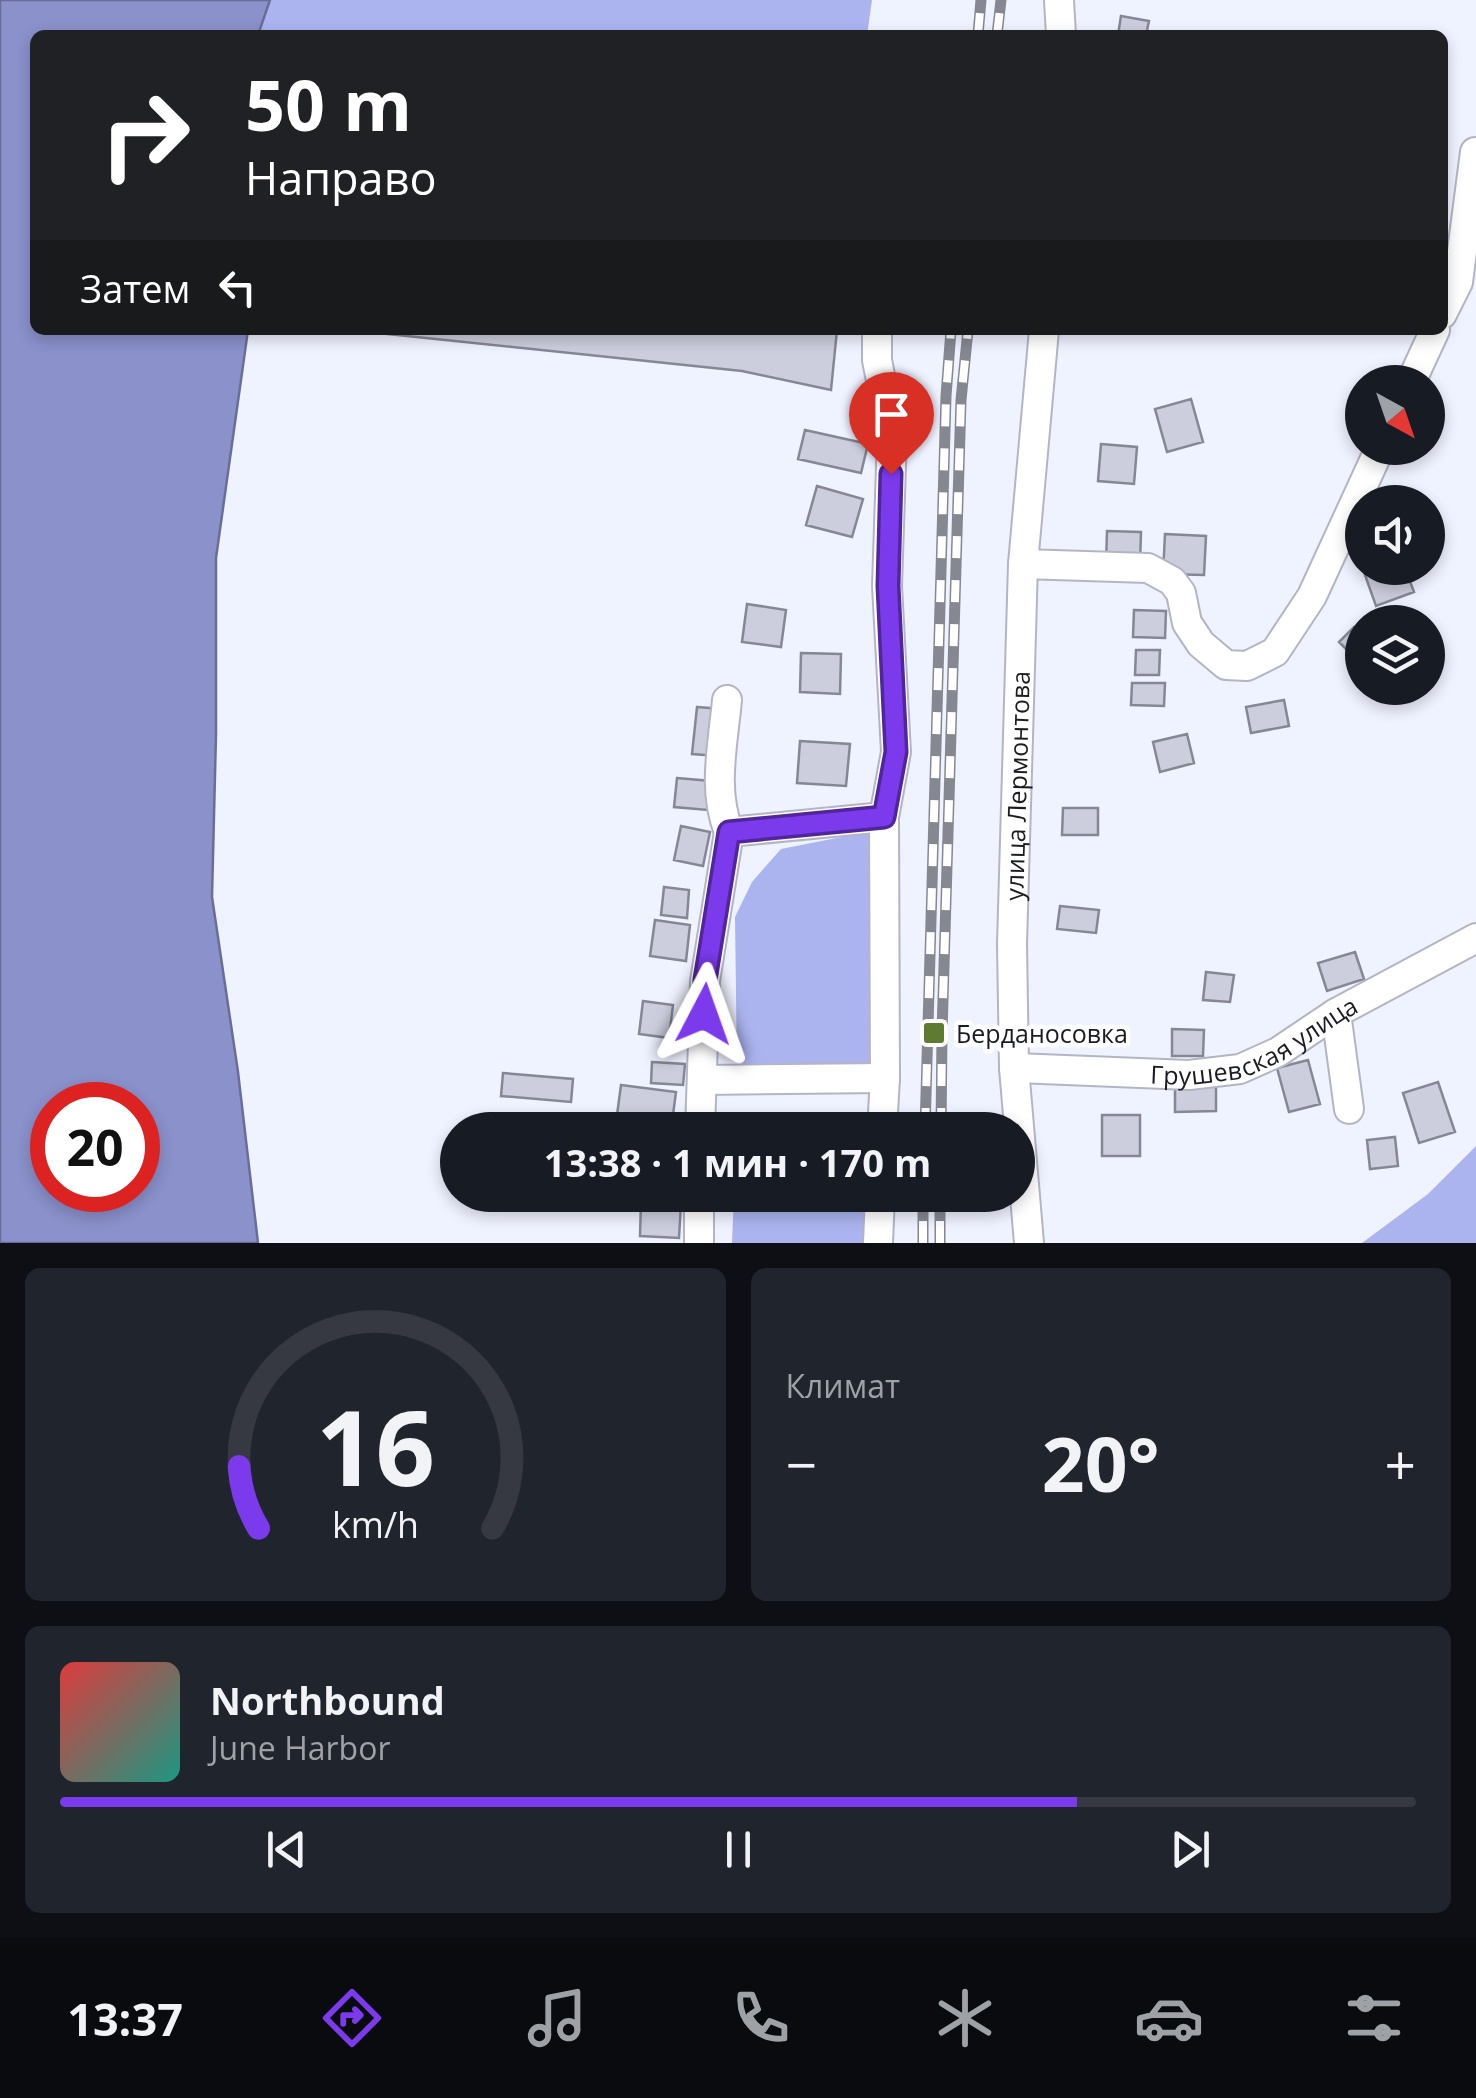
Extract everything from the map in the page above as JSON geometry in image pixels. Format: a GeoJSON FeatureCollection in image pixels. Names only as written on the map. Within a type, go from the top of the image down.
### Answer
{"type":"FeatureCollection","features":[{"type":"Feature","properties":{"kind":"street"},"geometry":{"type":"LineString","coordinates":[[1060,0],[1060,30]]}},
{"type":"Feature","properties":{"kind":"street"},"geometry":{"type":"LineString","coordinates":[[1448,302],[1458,282],[1474,152]]}},
{"type":"Feature","properties":{"kind":"street"},"geometry":{"type":"LineString","coordinates":[[877,335],[877,360],[892,436],[888,586],[896,752],[884,817],[883,1112]]}},
{"type":"Feature","properties":{"kind":"street","name":"улица Лермонтова"},"geometry":{"type":"LineString","coordinates":[[1029,1243],[1014,1068],[1012,944],[1023,564],[1044,335]]}},
{"type":"Feature","properties":{"kind":"street"},"geometry":{"type":"LineString","coordinates":[[1419,365],[1433,335]]}},
{"type":"Feature","properties":{"kind":"street"},"geometry":{"type":"LineString","coordinates":[[1023,564],[1148,568],[1172,581],[1181,593],[1187,623],[1200,644],[1226,665],[1247,666],[1275,652],[1312,596],[1372,465]]}},
{"type":"Feature","properties":{"kind":"street"},"geometry":{"type":"LineString","coordinates":[[701,1112],[705,980],[729,832],[720,812],[727,700]]}},
{"type":"Feature","properties":{"kind":"street"},"geometry":{"type":"LineString","coordinates":[[729,832],[884,817]]}},
{"type":"Feature","properties":{"kind":"street","name":"Грушевская улица"},"geometry":{"type":"LineString","coordinates":[[1014,1068],[1189,1075],[1240,1069],[1278,1052],[1336,1013],[1476,938]]}},
{"type":"Feature","properties":{"kind":"street"},"geometry":{"type":"LineString","coordinates":[[1336,1013],[1348,1109]]}},
{"type":"Feature","properties":{"kind":"street"},"geometry":{"type":"LineString","coordinates":[[702,1080],[884,1078]]}},
{"type":"Feature","properties":{"kind":"street"},"geometry":{"type":"LineString","coordinates":[[698,1243],[699,1212]]}},
{"type":"Feature","properties":{"kind":"street"},"geometry":{"type":"LineString","coordinates":[[878,1243],[879,1212]]}},
{"type":"Feature","properties":{"kind":"shaded area"},"geometry":{"type":"Polygon","coordinates":[[[0,0],[270,0],[260,30],[30,30],[30,335],[247,335],[216,558],[212,897],[258,1243],[0,1243],[0,0]]]}},
{"type":"Feature","properties":{"kind":"shaded area"},"geometry":{"type":"Polygon","coordinates":[[[270,0],[872,0],[868,30],[260,30],[270,0]]]}},
{"type":"Feature","properties":{"kind":"shaded area"},"geometry":{"type":"Polygon","coordinates":[[[877,830],[877,1069],[737,1067],[735,917],[752,882],[781,849],[877,830]]]}},
{"type":"Feature","properties":{"kind":"shaded area"},"geometry":{"type":"Polygon","coordinates":[[[1476,1146],[1476,1243],[1362,1243],[1428,1194],[1476,1146]]]}},
{"type":"Feature","properties":{"kind":"shaded area"},"geometry":{"type":"Polygon","coordinates":[[[733,1212],[881,1212],[879,1243],[732,1243],[733,1212]]]}},
{"type":"Feature","properties":{"kind":"building"},"geometry":{"type":"Polygon","coordinates":[[[1121,16],[1149,21],[1147,30],[1119,30],[1121,16]]]}},
{"type":"Feature","properties":{"kind":"building"},"geometry":{"type":"Polygon","coordinates":[[[397,335],[836,335],[831,390],[742,371],[397,335]]]}},
{"type":"Feature","properties":{"kind":"building"},"geometry":{"type":"Polygon","coordinates":[[[1191,399],[1203,442],[1167,452],[1155,409],[1191,399]]]}},
{"type":"Feature","properties":{"kind":"building"},"geometry":{"type":"Polygon","coordinates":[[[805,430],[868,444],[861,473],[798,459],[805,430]]]}},
{"type":"Feature","properties":{"kind":"building"},"geometry":{"type":"Polygon","coordinates":[[[1101,444],[1137,447],[1134,484],[1098,481],[1101,444]]]}},
{"type":"Feature","properties":{"kind":"building"},"geometry":{"type":"Polygon","coordinates":[[[817,486],[863,499],[852,537],[806,525],[817,486]]]}},
{"type":"Feature","properties":{"kind":"building"},"geometry":{"type":"Polygon","coordinates":[[[1107,531],[1141,532],[1140,564],[1106,563],[1107,531]]]}},
{"type":"Feature","properties":{"kind":"building"},"geometry":{"type":"Polygon","coordinates":[[[1165,534],[1206,536],[1204,575],[1163,574],[1165,534]]]}},
{"type":"Feature","properties":{"kind":"building"},"geometry":{"type":"Polygon","coordinates":[[[1369,585],[1411,585],[1414,592],[1376,605],[1369,585]]]}},
{"type":"Feature","properties":{"kind":"building"},"geometry":{"type":"Polygon","coordinates":[[[747,604],[786,610],[781,647],[742,642],[747,604]]]}},
{"type":"Feature","properties":{"kind":"building"},"geometry":{"type":"Polygon","coordinates":[[[1134,610],[1166,611],[1165,638],[1133,637],[1134,610]]]}},
{"type":"Feature","properties":{"kind":"building"},"geometry":{"type":"Polygon","coordinates":[[[1136,650],[1160,650],[1159,675],[1135,675],[1136,650]]]}},
{"type":"Feature","properties":{"kind":"building"},"geometry":{"type":"Polygon","coordinates":[[[801,653],[841,654],[840,694],[800,692],[801,653]]]}},
{"type":"Feature","properties":{"kind":"building"},"geometry":{"type":"Polygon","coordinates":[[[1132,683],[1165,683],[1164,706],[1131,705],[1132,683]]]}},
{"type":"Feature","properties":{"kind":"building"},"geometry":{"type":"Polygon","coordinates":[[[1284,700],[1289,726],[1251,733],[1246,707],[1284,700]]]}},
{"type":"Feature","properties":{"kind":"building"},"geometry":{"type":"Polygon","coordinates":[[[697,707],[723,709],[718,756],[692,754],[697,707]]]}},
{"type":"Feature","properties":{"kind":"building"},"geometry":{"type":"Polygon","coordinates":[[[1187,734],[1194,763],[1160,772],[1153,742],[1187,734]]]}},
{"type":"Feature","properties":{"kind":"building"},"geometry":{"type":"Polygon","coordinates":[[[800,741],[850,744],[846,786],[797,783],[800,741]]]}},
{"type":"Feature","properties":{"kind":"building"},"geometry":{"type":"Polygon","coordinates":[[[677,778],[711,781],[708,810],[674,807],[677,778]]]}},
{"type":"Feature","properties":{"kind":"building"},"geometry":{"type":"Polygon","coordinates":[[[1063,808],[1098,808],[1098,835],[1062,835],[1063,808]]]}},
{"type":"Feature","properties":{"kind":"building"},"geometry":{"type":"Polygon","coordinates":[[[681,826],[710,832],[703,866],[674,860],[681,826]]]}},
{"type":"Feature","properties":{"kind":"building"},"geometry":{"type":"Polygon","coordinates":[[[664,887],[689,890],[687,918],[661,915],[664,887]]]}},
{"type":"Feature","properties":{"kind":"building"},"geometry":{"type":"Polygon","coordinates":[[[1060,906],[1099,910],[1096,933],[1057,929],[1060,906]]]}},
{"type":"Feature","properties":{"kind":"building"},"geometry":{"type":"Polygon","coordinates":[[[655,920],[690,925],[686,961],[650,956],[655,920]]]}},
{"type":"Feature","properties":{"kind":"building"},"geometry":{"type":"Polygon","coordinates":[[[1355,952],[1364,979],[1327,991],[1318,963],[1355,952]]]}},
{"type":"Feature","properties":{"kind":"building"},"geometry":{"type":"Polygon","coordinates":[[[1206,972],[1234,975],[1230,1002],[1203,1000],[1206,972]]]}},
{"type":"Feature","properties":{"kind":"building"},"geometry":{"type":"Polygon","coordinates":[[[643,1001],[673,1005],[669,1038],[639,1034],[643,1001]]]}},
{"type":"Feature","properties":{"kind":"building"},"geometry":{"type":"Polygon","coordinates":[[[1172,1029],[1204,1030],[1203,1056],[1172,1056],[1172,1029]]]}},
{"type":"Feature","properties":{"kind":"building"},"geometry":{"type":"Polygon","coordinates":[[[1308,1060],[1320,1104],[1289,1112],[1277,1068],[1308,1060]]]}},
{"type":"Feature","properties":{"kind":"building"},"geometry":{"type":"Polygon","coordinates":[[[652,1062],[685,1064],[683,1085],[651,1083],[652,1062]]]}},
{"type":"Feature","properties":{"kind":"building"},"geometry":{"type":"Polygon","coordinates":[[[503,1073],[573,1079],[571,1102],[501,1096],[503,1073]]]}},
{"type":"Feature","properties":{"kind":"building"},"geometry":{"type":"Polygon","coordinates":[[[1438,1082],[1455,1132],[1419,1143],[1403,1093],[1438,1082]]]}},
{"type":"Feature","properties":{"kind":"building"},"geometry":{"type":"Polygon","coordinates":[[[1216,1084],[1216,1111],[1175,1112],[1175,1085],[1216,1084]]]}},
{"type":"Feature","properties":{"kind":"building"},"geometry":{"type":"Polygon","coordinates":[[[621,1085],[676,1092],[673,1112],[617,1112],[621,1085]]]}},
{"type":"Feature","properties":{"kind":"building"},"geometry":{"type":"Polygon","coordinates":[[[1102,1115],[1140,1115],[1140,1156],[1102,1156],[1102,1115]]]}},
{"type":"Feature","properties":{"kind":"building"},"geometry":{"type":"Polygon","coordinates":[[[1395,1137],[1398,1166],[1370,1169],[1367,1140],[1395,1137]]]}},
{"type":"Feature","properties":{"kind":"building"},"geometry":{"type":"Polygon","coordinates":[[[641,1212],[680,1212],[679,1238],[640,1236],[641,1212]]]}},
{"type":"Feature","properties":{"kind":"railway"},"geometry":{"type":"LineString","coordinates":[[978,30],[981,0]]}},
{"type":"Feature","properties":{"kind":"railway"},"geometry":{"type":"LineString","coordinates":[[998,30],[1001,0]]}},
{"type":"Feature","properties":{"kind":"railway"},"geometry":{"type":"LineString","coordinates":[[926,1112],[951,335]]}},
{"type":"Feature","properties":{"kind":"railway"},"geometry":{"type":"LineString","coordinates":[[941,1112],[961,400],[968,335]]}},
{"type":"Feature","properties":{"kind":"railway"},"geometry":{"type":"LineString","coordinates":[[923,1212],[923,1243]]}},
{"type":"Feature","properties":{"kind":"railway"},"geometry":{"type":"LineString","coordinates":[[940,1212],[940,1243]]}},
{"type":"Feature","properties":{"kind":"place","name":"Берданосовка"},"geometry":{"type":"Point","coordinates":[934,1033]}},
{"type":"Feature","properties":{"kind":"route"},"geometry":{"type":"LineString","coordinates":[[704,1014],[705,980],[729,832],[884,817],[896,752],[888,586],[891,474]]}}]}
